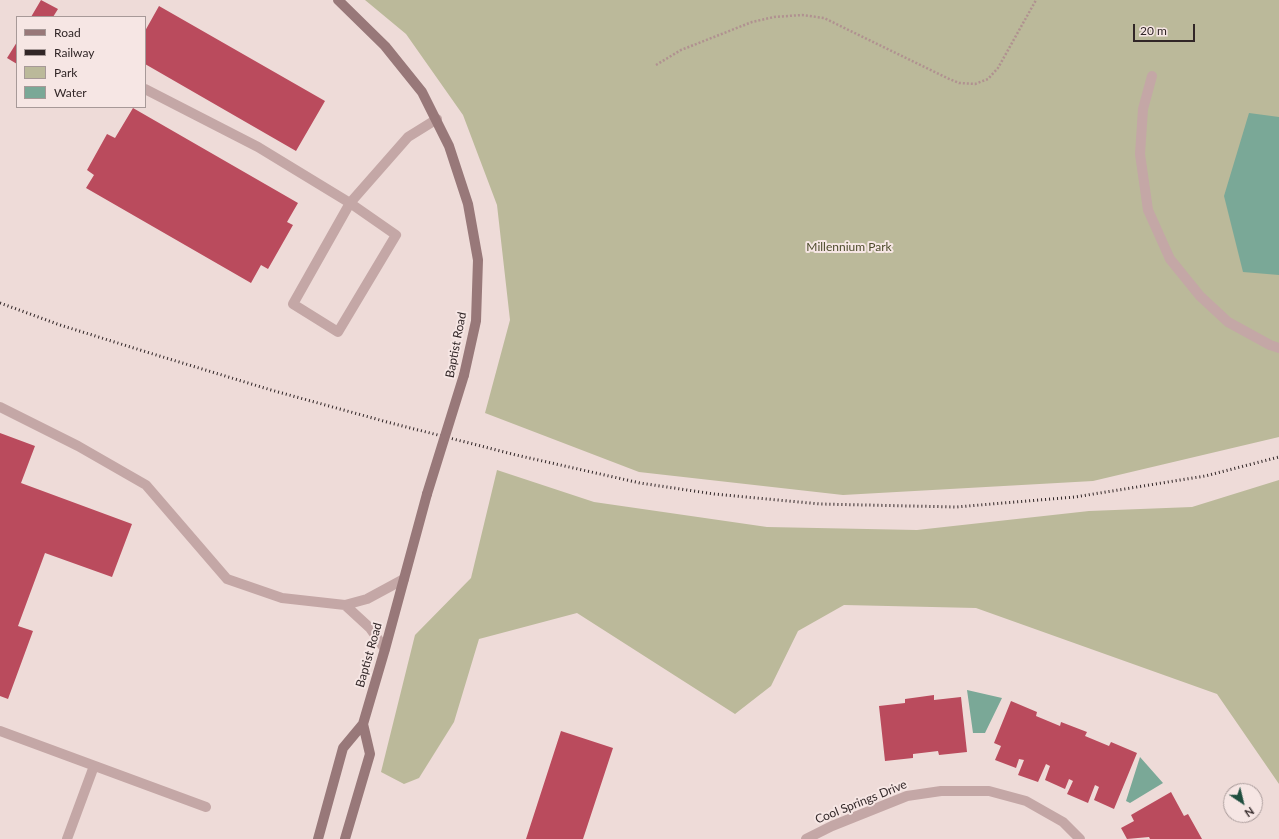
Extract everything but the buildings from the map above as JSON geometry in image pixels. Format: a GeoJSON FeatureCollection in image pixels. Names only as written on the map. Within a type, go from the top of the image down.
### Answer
{"type":"FeatureCollection","features":[{"type":"Feature","properties":{"kind":"main road","name":"Baptist Road"},"geometry":{"type":"LineString","coordinates":[[318,839],[343,748],[363,724],[386,649],[427,494],[464,375],[476,321],[478,260],[468,204],[450,146],[437,119],[422,92],[385,46],[338,0]]}},
{"type":"Feature","properties":{"kind":"main road"},"geometry":{"type":"LineString","coordinates":[[346,839],[370,754],[363,724]]}},
{"type":"Feature","properties":{"kind":"street"},"geometry":{"type":"LineString","coordinates":[[1152,76],[1143,109],[1140,154],[1148,210],[1170,259],[1200,296],[1228,322],[1270,345],[1279,348]]}},
{"type":"Feature","properties":{"kind":"street"},"geometry":{"type":"LineString","coordinates":[[146,90],[258,147],[350,203],[396,235],[338,332],[293,304],[350,203],[408,137],[437,119]]}},
{"type":"Feature","properties":{"kind":"street"},"geometry":{"type":"LineString","coordinates":[[0,407],[78,446],[146,485],[227,579],[282,598],[345,605],[367,599],[404,579]]}},
{"type":"Feature","properties":{"kind":"street"},"geometry":{"type":"LineString","coordinates":[[345,605],[370,628],[386,649]]}},
{"type":"Feature","properties":{"kind":"street"},"geometry":{"type":"LineString","coordinates":[[0,732],[206,807]]}},
{"type":"Feature","properties":{"kind":"street"},"geometry":{"type":"LineString","coordinates":[[67,839],[94,766]]}},
{"type":"Feature","properties":{"kind":"street","name":"Cool Springs Drive"},"geometry":{"type":"LineString","coordinates":[[806,839],[832,826],[907,796],[941,790],[989,792],[1026,801],[1064,822],[1080,839]]}},
{"type":"Feature","properties":{"kind":"path"},"geometry":{"type":"LineString","coordinates":[[656,65],[681,50],[752,22],[774,17],[802,16],[824,18],[947,78],[959,83],[975,84],[988,79],[998,68],[1036,0]]}},
{"type":"Feature","properties":{"kind":"green space","name":"Millennium Park"},"geometry":{"type":"Polygon","coordinates":[[[365,0],[1279,0],[1279,437],[1093,481],[843,495],[639,472],[485,413],[510,320],[497,205],[463,115],[406,34],[365,0]]]}},
{"type":"Feature","properties":{"kind":"green space"},"geometry":{"type":"Polygon","coordinates":[[[497,470],[594,502],[767,527],[917,530],[1089,511],[1192,507],[1279,480],[1279,784],[1217,694],[976,608],[844,605],[798,631],[771,686],[735,714],[577,613],[479,639],[454,722],[419,778],[404,784],[381,772],[415,635],[471,578],[497,470]]]}},
{"type":"Feature","properties":{"kind":"water"},"geometry":{"type":"Polygon","coordinates":[[[1249,113],[1279,117],[1279,275],[1243,272],[1224,196],[1249,113]]]}},
{"type":"Feature","properties":{"kind":"water"},"geometry":{"type":"Polygon","coordinates":[[[967,690],[1002,698],[985,733],[973,733],[967,690]]]}},
{"type":"Feature","properties":{"kind":"water"},"geometry":{"type":"Polygon","coordinates":[[[1140,757],[1163,783],[1130,803],[1126,801],[1140,757]]]}},
{"type":"Feature","properties":{"kind":"railway"},"geometry":{"type":"LineString","coordinates":[[0,303],[60,325],[153,354],[271,390],[387,422],[516,455],[640,483],[714,494],[820,504],[956,507],[1075,497],[1205,476],[1279,457]]}}]}
